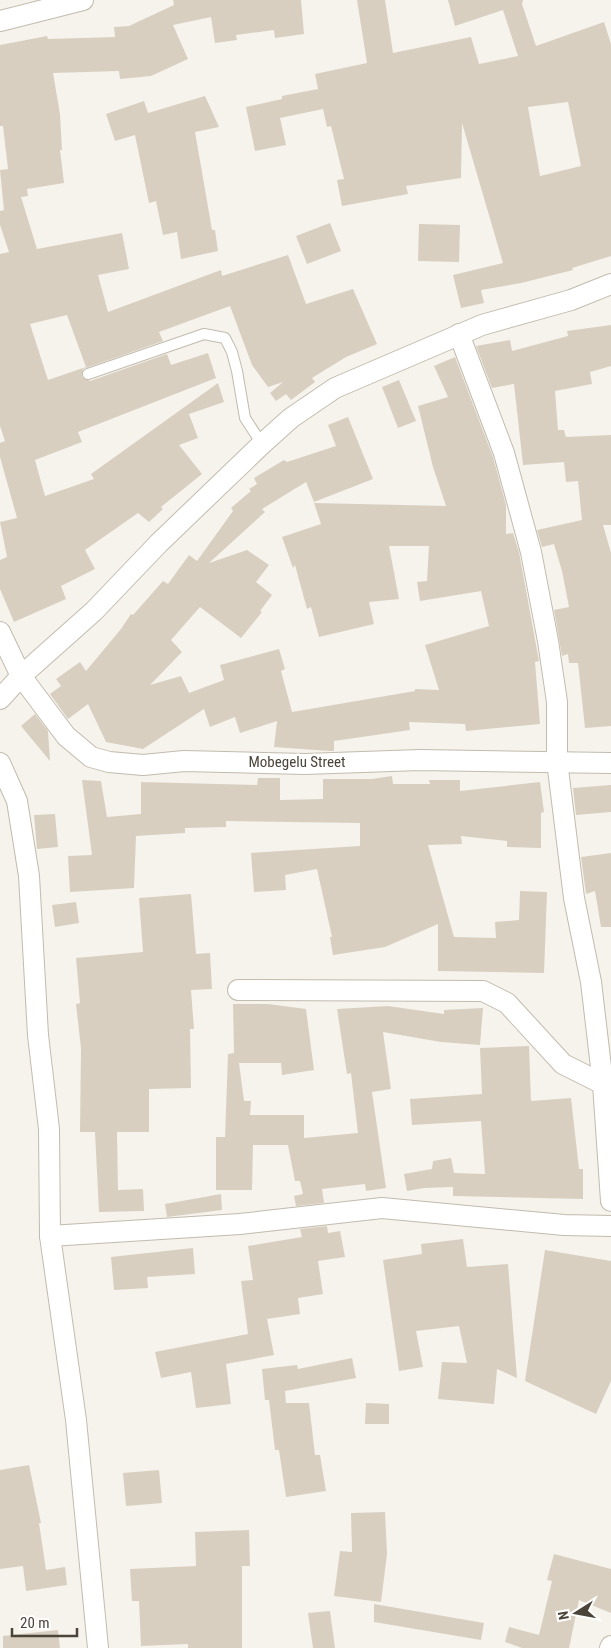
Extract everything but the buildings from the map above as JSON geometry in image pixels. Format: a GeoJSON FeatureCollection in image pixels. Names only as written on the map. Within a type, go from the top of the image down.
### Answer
{"type":"FeatureCollection","features":[{"type":"Feature","properties":{"kind":"street"},"geometry":{"type":"LineString","coordinates":[[0,21],[84,0]]}},
{"type":"Feature","properties":{"kind":"street"},"geometry":{"type":"LineString","coordinates":[[0,699],[22,676],[94,611],[159,543],[262,444],[291,418],[335,388],[482,325],[571,300],[611,284]]}},
{"type":"Feature","properties":{"kind":"street"},"geometry":{"type":"LineString","coordinates":[[459,334],[504,453],[531,552],[548,641],[557,702],[557,761],[574,898],[591,982],[603,1084],[611,1201]]}},
{"type":"Feature","properties":{"kind":"street","name":"Mobegelu Street"},"geometry":{"type":"LineString","coordinates":[[0,632],[22,676],[66,736],[91,757],[109,762],[144,765],[184,761],[305,764],[420,760],[611,763]]}},
{"type":"Feature","properties":{"kind":"street"},"geometry":{"type":"LineString","coordinates":[[0,763],[17,801],[29,876],[38,1035],[50,1130],[50,1236],[76,1420],[98,1648]]}},
{"type":"Feature","properties":{"kind":"street"},"geometry":{"type":"LineString","coordinates":[[238,990],[483,991],[507,1002],[563,1064],[603,1084]]}},
{"type":"Feature","properties":{"kind":"street"},"geometry":{"type":"LineString","coordinates":[[50,1236],[240,1224],[382,1208],[564,1225],[611,1226]]}},
{"type":"Feature","properties":{"kind":"lane"},"geometry":{"type":"LineString","coordinates":[[88,374],[204,334],[225,338],[232,352],[237,371],[244,418],[262,444]]}}]}
